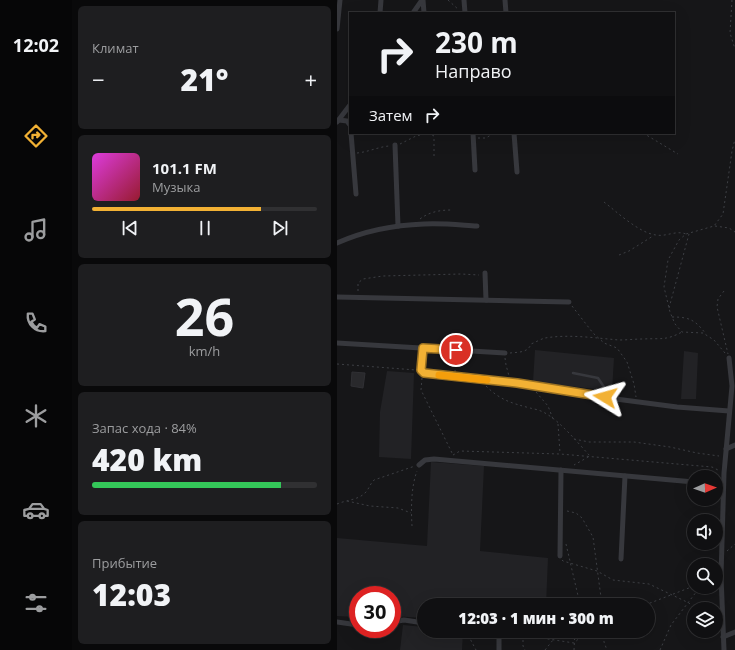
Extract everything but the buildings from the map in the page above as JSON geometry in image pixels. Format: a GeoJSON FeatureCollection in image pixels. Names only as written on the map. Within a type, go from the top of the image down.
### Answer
{"type":"FeatureCollection","features":[{"type":"Feature","properties":{"kind":"street"},"geometry":{"type":"LineString","coordinates":[[337,29],[340,0]]}},
{"type":"Feature","properties":{"kind":"street"},"geometry":{"type":"LineString","coordinates":[[380,12],[381,0]]}},
{"type":"Feature","properties":{"kind":"street"},"geometry":{"type":"LineString","coordinates":[[414,12],[423,0]]}},
{"type":"Feature","properties":{"kind":"street"},"geometry":{"type":"LineString","coordinates":[[423,0],[424,12]]}},
{"type":"Feature","properties":{"kind":"street"},"geometry":{"type":"LineString","coordinates":[[464,0],[465,12]]}},
{"type":"Feature","properties":{"kind":"street"},"geometry":{"type":"LineString","coordinates":[[505,0],[506,12]]}},
{"type":"Feature","properties":{"kind":"street"},"geometry":{"type":"LineString","coordinates":[[338,121],[349,106]]}},
{"type":"Feature","properties":{"kind":"street"},"geometry":{"type":"LineString","coordinates":[[338,121],[347,121],[349,124]]}},
{"type":"Feature","properties":{"kind":"street"},"geometry":{"type":"LineString","coordinates":[[351,134],[356,194]]}},
{"type":"Feature","properties":{"kind":"street"},"geometry":{"type":"LineString","coordinates":[[514,134],[517,172]]}},
{"type":"Feature","properties":{"kind":"street"},"geometry":{"type":"LineString","coordinates":[[473,136],[475,170]]}},
{"type":"Feature","properties":{"kind":"street"},"geometry":{"type":"LineString","coordinates":[[395,145],[397,226]]}},
{"type":"Feature","properties":{"kind":"street"},"geometry":{"type":"LineString","coordinates":[[337,243],[367,233],[397,226],[425,224],[477,226]]}},
{"type":"Feature","properties":{"kind":"street"},"geometry":{"type":"LineString","coordinates":[[485,274],[486,300]]}},
{"type":"Feature","properties":{"kind":"street"},"geometry":{"type":"LineString","coordinates":[[337,297],[569,302]]}},
{"type":"Feature","properties":{"kind":"street"},"geometry":{"type":"LineString","coordinates":[[337,343],[505,353]]}},
{"type":"Feature","properties":{"kind":"street"},"geometry":{"type":"LineString","coordinates":[[423,348],[422,372],[677,407],[729,410]]}},
{"type":"Feature","properties":{"kind":"street"},"geometry":{"type":"LineString","coordinates":[[723,484],[729,410],[733,403],[729,358]]}},
{"type":"Feature","properties":{"kind":"street"},"geometry":{"type":"LineString","coordinates":[[726,449],[735,446]]}},
{"type":"Feature","properties":{"kind":"street"},"geometry":{"type":"LineString","coordinates":[[419,464],[425,460],[433,460],[687,481]]}},
{"type":"Feature","properties":{"kind":"street"},"geometry":{"type":"LineString","coordinates":[[560,556],[560,509],[563,470]]}},
{"type":"Feature","properties":{"kind":"street"},"geometry":{"type":"LineString","coordinates":[[621,559],[625,476]]}},
{"type":"Feature","properties":{"kind":"street"},"geometry":{"type":"LineString","coordinates":[[722,602],[723,506]]}},
{"type":"Feature","properties":{"kind":"street"},"geometry":{"type":"LineString","coordinates":[[401,621],[417,622]]}},
{"type":"Feature","properties":{"kind":"street"},"geometry":{"type":"LineString","coordinates":[[337,622],[349,624]]}},
{"type":"Feature","properties":{"kind":"street"},"geometry":{"type":"LineString","coordinates":[[724,650],[723,637],[735,632]]}},
{"type":"Feature","properties":{"kind":"street"},"geometry":{"type":"LineString","coordinates":[[499,638],[499,650]]}},
{"type":"Feature","properties":{"kind":"lane"},"geometry":{"type":"LineString","coordinates":[[573,373],[598,378],[604,386],[605,397]]}},
{"type":"Feature","properties":{"kind":"path"},"geometry":{"type":"LineString","coordinates":[[448,0],[461,12]]}},
{"type":"Feature","properties":{"kind":"path"},"geometry":{"type":"LineString","coordinates":[[732,0],[729,33],[735,49]]}},
{"type":"Feature","properties":{"kind":"path"},"geometry":{"type":"LineString","coordinates":[[353,153],[364,152],[376,147],[395,145],[424,134]]}},
{"type":"Feature","properties":{"kind":"path"},"geometry":{"type":"LineString","coordinates":[[430,134],[434,136],[434,157]]}},
{"type":"Feature","properties":{"kind":"path"},"geometry":{"type":"LineString","coordinates":[[473,136],[486,138],[492,134]]}},
{"type":"Feature","properties":{"kind":"path"},"geometry":{"type":"LineString","coordinates":[[645,134],[678,154]]}},
{"type":"Feature","properties":{"kind":"path"},"geometry":{"type":"LineString","coordinates":[[714,226],[723,214],[732,150],[735,139]]}},
{"type":"Feature","properties":{"kind":"path"},"geometry":{"type":"LineString","coordinates":[[604,202],[641,230],[654,235],[663,236],[680,232],[689,234],[714,226],[729,228],[735,232]]}},
{"type":"Feature","properties":{"kind":"path"},"geometry":{"type":"LineString","coordinates":[[411,225],[424,216],[441,210],[451,210]]}},
{"type":"Feature","properties":{"kind":"path"},"geometry":{"type":"LineString","coordinates":[[682,332],[675,324],[671,316],[665,287],[668,260],[679,240],[686,234]]}},
{"type":"Feature","properties":{"kind":"path"},"geometry":{"type":"LineString","coordinates":[[669,308],[689,234]]}},
{"type":"Feature","properties":{"kind":"path"},"geometry":{"type":"LineString","coordinates":[[619,255],[629,251],[654,235]]}},
{"type":"Feature","properties":{"kind":"path"},"geometry":{"type":"LineString","coordinates":[[357,298],[358,283],[363,279],[383,276],[485,274]]}},
{"type":"Feature","properties":{"kind":"path"},"geometry":{"type":"LineString","coordinates":[[724,290],[718,299],[717,307],[729,358]]}},
{"type":"Feature","properties":{"kind":"path"},"geometry":{"type":"LineString","coordinates":[[569,302],[593,333],[604,343],[617,348],[627,362],[634,384],[637,402]]}},
{"type":"Feature","properties":{"kind":"path"},"geometry":{"type":"LineString","coordinates":[[671,316],[696,322],[707,336]]}},
{"type":"Feature","properties":{"kind":"path"},"geometry":{"type":"LineString","coordinates":[[510,383],[505,353],[525,351],[530,348],[531,344],[545,338],[564,337],[621,340],[645,338],[663,340],[682,332],[703,333],[714,340],[729,358]]}},
{"type":"Feature","properties":{"kind":"path"},"geometry":{"type":"LineString","coordinates":[[455,377],[456,350]]}},
{"type":"Feature","properties":{"kind":"path"},"geometry":{"type":"LineString","coordinates":[[337,364],[422,372],[421,390],[453,455],[460,451],[560,454],[712,467],[724,473]]}},
{"type":"Feature","properties":{"kind":"path"},"geometry":{"type":"LineString","coordinates":[[480,380],[492,392],[505,401],[544,412],[574,438],[590,456]]}},
{"type":"Feature","properties":{"kind":"path"},"geometry":{"type":"LineString","coordinates":[[530,386],[548,406],[553,419]]}},
{"type":"Feature","properties":{"kind":"path"},"geometry":{"type":"LineString","coordinates":[[558,424],[560,454]]}},
{"type":"Feature","properties":{"kind":"path"},"geometry":{"type":"LineString","coordinates":[[574,438],[589,442],[634,442],[725,457]]}},
{"type":"Feature","properties":{"kind":"path"},"geometry":{"type":"LineString","coordinates":[[563,470],[590,456]]}},
{"type":"Feature","properties":{"kind":"path"},"geometry":{"type":"LineString","coordinates":[[337,504],[359,497],[366,492],[370,483],[374,480],[419,464]]}},
{"type":"Feature","properties":{"kind":"path"},"geometry":{"type":"LineString","coordinates":[[412,526],[411,513],[415,476],[419,464]]}},
{"type":"Feature","properties":{"kind":"path"},"geometry":{"type":"LineString","coordinates":[[347,501],[370,506],[398,508],[411,513]]}},
{"type":"Feature","properties":{"kind":"path"},"geometry":{"type":"LineString","coordinates":[[560,509],[576,513],[582,518],[593,537],[601,598]]}},
{"type":"Feature","properties":{"kind":"path"},"geometry":{"type":"LineString","coordinates":[[565,539],[579,598]]}},
{"type":"Feature","properties":{"kind":"path"},"geometry":{"type":"LineString","coordinates":[[722,556],[735,544]]}},
{"type":"Feature","properties":{"kind":"path"},"geometry":{"type":"LineString","coordinates":[[560,556],[563,562],[597,571],[613,580],[649,584],[687,602]]}},
{"type":"Feature","properties":{"kind":"path"},"geometry":{"type":"LineString","coordinates":[[655,601],[687,589]]}},
{"type":"Feature","properties":{"kind":"path"},"geometry":{"type":"LineString","coordinates":[[660,650],[671,625],[687,605]]}},
{"type":"Feature","properties":{"kind":"path"},"geometry":{"type":"LineString","coordinates":[[470,638],[476,650]]}},
{"type":"Feature","properties":{"kind":"path"},"geometry":{"type":"LineString","coordinates":[[523,638],[523,646],[525,650]]}},
{"type":"Feature","properties":{"kind":"path"},"geometry":{"type":"LineString","coordinates":[[543,638],[574,643]]}},
{"type":"Feature","properties":{"kind":"path"},"geometry":{"type":"LineString","coordinates":[[574,638],[574,650]]}},
{"type":"Feature","properties":{"kind":"path"},"geometry":{"type":"LineString","coordinates":[[574,643],[580,638]]}},
{"type":"Feature","properties":{"kind":"path"},"geometry":{"type":"LineString","coordinates":[[604,638],[607,650]]}},
{"type":"Feature","properties":{"kind":"path"},"geometry":{"type":"LineString","coordinates":[[545,650],[553,640]]}},
{"type":"Feature","properties":{"kind":"shaded area"},"geometry":{"type":"Polygon","coordinates":[[[535,350],[614,358],[612,391],[533,382],[535,350]]]}},
{"type":"Feature","properties":{"kind":"shaded area"},"geometry":{"type":"Polygon","coordinates":[[[684,351],[698,353],[696,399],[681,399],[684,351]]]}},
{"type":"Feature","properties":{"kind":"shaded area"},"geometry":{"type":"Polygon","coordinates":[[[387,371],[414,373],[411,459],[379,457],[380,412],[387,371]]]}},
{"type":"Feature","properties":{"kind":"shaded area"},"geometry":{"type":"Polygon","coordinates":[[[431,462],[484,466],[480,551],[548,558],[546,598],[417,598],[417,618],[401,617],[401,586],[349,586],[349,617],[337,616],[337,538],[427,546],[431,462]]]}},
{"type":"Feature","properties":{"kind":"shaded area"},"geometry":{"type":"Polygon","coordinates":[[[403,625],[417,626],[417,638],[463,638],[462,650],[400,650],[403,625]]]}},
{"type":"Feature","properties":{"kind":"slow traffic"},"geometry":{"type":"LineString","coordinates":[[439,375],[487,380]]}},
{"type":"Feature","properties":{"kind":"route"},"geometry":{"type":"LineString","coordinates":[[456,350],[423,348],[421,370],[424,373],[517,383],[570,393],[605,397]]}}]}
